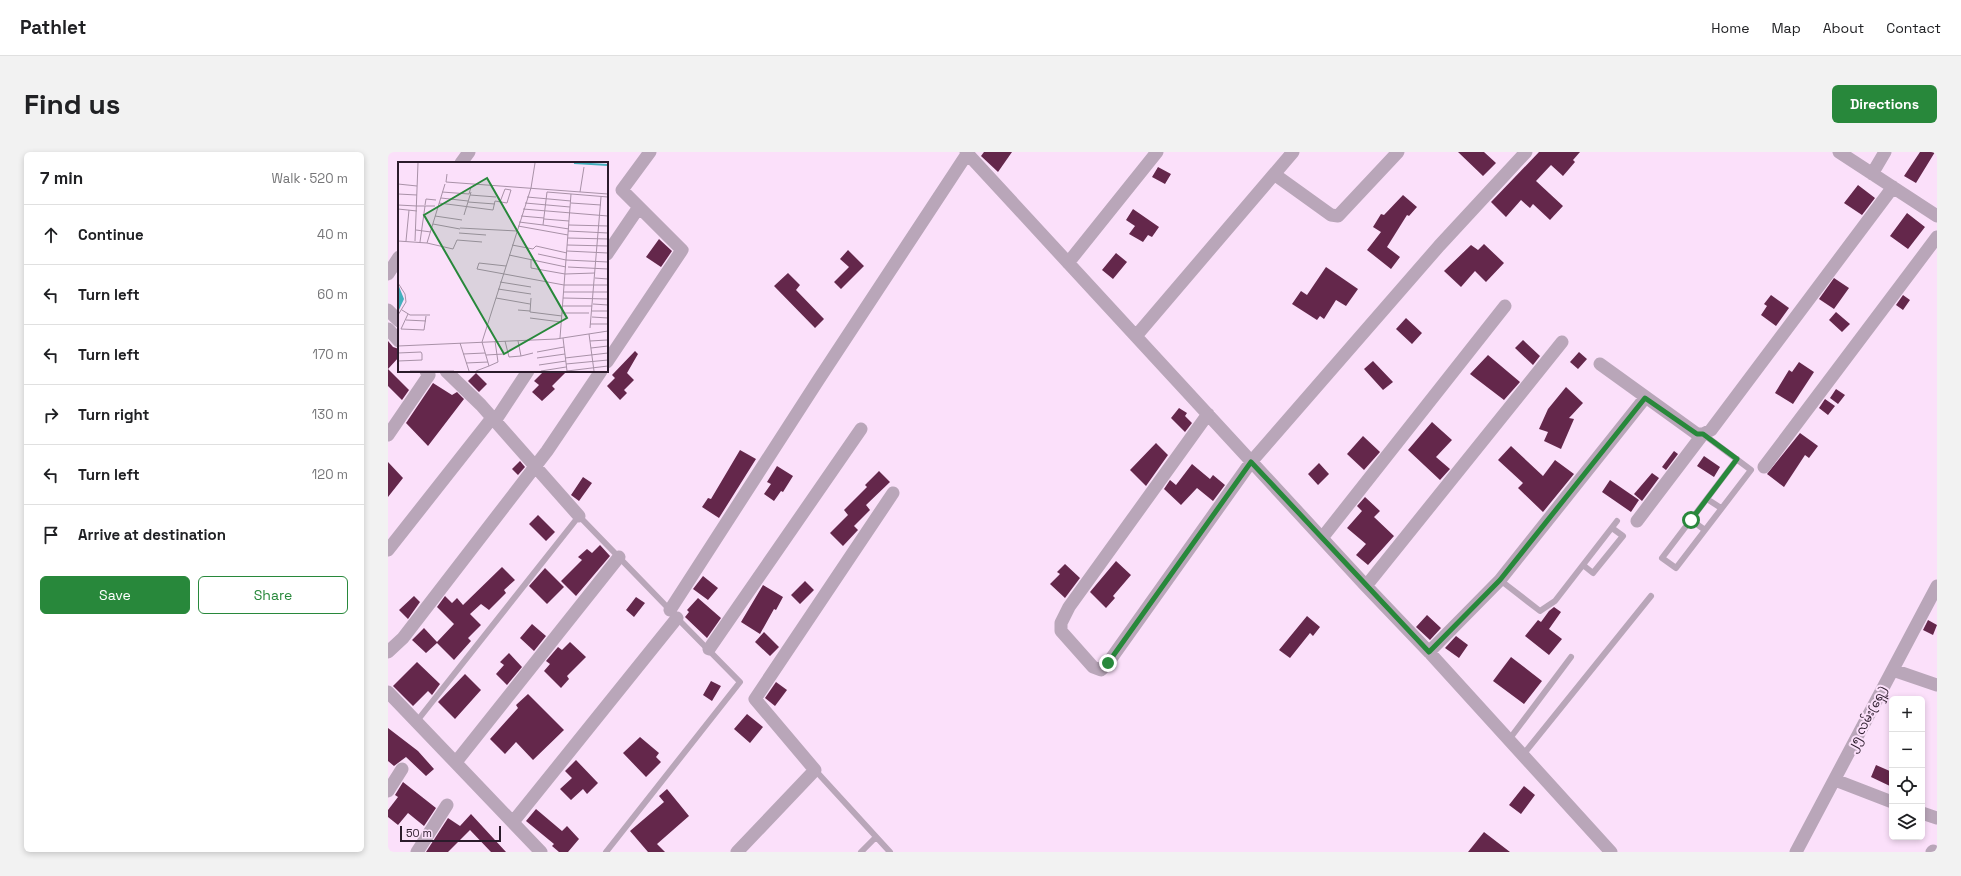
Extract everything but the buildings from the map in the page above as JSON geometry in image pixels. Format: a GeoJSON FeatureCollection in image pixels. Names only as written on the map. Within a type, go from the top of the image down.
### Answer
{"type":"FeatureCollection","features":[{"type":"Feature","properties":{"kind":"street"},"geometry":{"type":"LineString","coordinates":[[462,162],[469,152]]}},
{"type":"Feature","properties":{"kind":"street"},"geometry":{"type":"LineString","coordinates":[[608,361],[682,250],[622,190],[650,152]]}},
{"type":"Feature","properties":{"kind":"street"},"geometry":{"type":"LineString","coordinates":[[1068,263],[1157,152]]}},
{"type":"Feature","properties":{"kind":"street"},"geometry":{"type":"LineString","coordinates":[[1136,336],[1293,152]]}},
{"type":"Feature","properties":{"kind":"street"},"geometry":{"type":"LineString","coordinates":[[1274,174],[1331,215],[1338,216],[1398,152]]}},
{"type":"Feature","properties":{"kind":"street"},"geometry":{"type":"LineString","coordinates":[[1208,414],[1068,607],[1061,623],[1061,632],[1093,667],[1101,670],[1108,663],[1251,462],[1439,246],[1526,152]]}},
{"type":"Feature","properties":{"kind":"street"},"geometry":{"type":"LineString","coordinates":[[1840,152],[1937,216]]}},
{"type":"Feature","properties":{"kind":"street"},"geometry":{"type":"LineString","coordinates":[[1872,174],[1885,152]]}},
{"type":"Feature","properties":{"kind":"street"},"geometry":{"type":"LineString","coordinates":[[513,822],[674,614],[823,372],[967,153],[1251,462],[1429,652],[1508,741],[1611,852]]}},
{"type":"Feature","properties":{"kind":"street"},"geometry":{"type":"LineString","coordinates":[[1637,521],[1703,434],[1711,430],[1893,187]]}},
{"type":"Feature","properties":{"kind":"street"},"geometry":{"type":"LineString","coordinates":[[608,253],[639,207]]}},
{"type":"Feature","properties":{"kind":"street"},"geometry":{"type":"LineString","coordinates":[[1764,467],[1937,237]]}},
{"type":"Feature","properties":{"kind":"street"},"geometry":{"type":"LineString","coordinates":[[388,274],[398,259]]}},
{"type":"Feature","properties":{"kind":"street"},"geometry":{"type":"LineString","coordinates":[[1322,538],[1505,306]]}},
{"type":"Feature","properties":{"kind":"street"},"geometry":{"type":"LineString","coordinates":[[388,310],[398,320]]}},
{"type":"Feature","properties":{"kind":"street"},"geometry":{"type":"LineString","coordinates":[[388,329],[398,340]]}},
{"type":"Feature","properties":{"kind":"street"},"geometry":{"type":"LineString","coordinates":[[1366,586],[1562,342]]}},
{"type":"Feature","properties":{"kind":"street"},"geometry":{"type":"LineString","coordinates":[[1600,364],[1645,398],[1697,434],[1703,434]]}},
{"type":"Feature","properties":{"kind":"street"},"geometry":{"type":"LineString","coordinates":[[388,435],[427,373],[439,375],[444,372]]}},
{"type":"Feature","properties":{"kind":"street"},"geometry":{"type":"LineString","coordinates":[[447,372],[493,419],[580,516]]}},
{"type":"Feature","properties":{"kind":"street"},"geometry":{"type":"LineString","coordinates":[[388,550],[493,419],[527,372]]}},
{"type":"Feature","properties":{"kind":"street"},"geometry":{"type":"LineString","coordinates":[[388,652],[403,638],[547,452],[600,372]]}},
{"type":"Feature","properties":{"kind":"street"},"geometry":{"type":"LineString","coordinates":[[1429,652],[1500,580],[1645,398]]}},
{"type":"Feature","properties":{"kind":"street"},"geometry":{"type":"LineString","coordinates":[[709,649],[861,429]]}},
{"type":"Feature","properties":{"kind":"street"},"geometry":{"type":"LineString","coordinates":[[737,852],[815,770],[755,699],[893,492]]}},
{"type":"Feature","properties":{"kind":"street"},"geometry":{"type":"LineString","coordinates":[[456,762],[619,557]]}},
{"type":"Feature","properties":{"kind":"street","name":"၂၅ လမ်း(ရှေ့)"},"geometry":{"type":"LineString","coordinates":[[1796,852],[1937,586]]}},
{"type":"Feature","properties":{"kind":"street"},"geometry":{"type":"LineString","coordinates":[[1893,670],[1937,685]]}},
{"type":"Feature","properties":{"kind":"street"},"geometry":{"type":"LineString","coordinates":[[388,692],[541,852]]}},
{"type":"Feature","properties":{"kind":"street"},"geometry":{"type":"LineString","coordinates":[[388,791],[402,768]]}},
{"type":"Feature","properties":{"kind":"street"},"geometry":{"type":"LineString","coordinates":[[1835,780],[1889,801]]}},
{"type":"Feature","properties":{"kind":"street"},"geometry":{"type":"LineString","coordinates":[[417,852],[448,805]]}},
{"type":"Feature","properties":{"kind":"street"},"geometry":{"type":"LineString","coordinates":[[1925,814],[1937,818]]}},
{"type":"Feature","properties":{"kind":"lane"},"geometry":{"type":"LineString","coordinates":[[1703,434],[1737,459],[1751,470],[1676,568],[1662,558],[1737,459]]}},
{"type":"Feature","properties":{"kind":"lane"},"geometry":{"type":"LineString","coordinates":[[1707,499],[1721,508]]}},
{"type":"Feature","properties":{"kind":"lane"},"geometry":{"type":"LineString","coordinates":[[417,721],[580,516],[740,682],[606,852]]}},
{"type":"Feature","properties":{"kind":"lane"},"geometry":{"type":"LineString","coordinates":[[1691,520],[1705,530]]}},
{"type":"Feature","properties":{"kind":"lane"},"geometry":{"type":"LineString","coordinates":[[1500,580],[1540,611],[1555,601],[1618,521]]}},
{"type":"Feature","properties":{"kind":"lane"},"geometry":{"type":"LineString","coordinates":[[1583,565],[1593,573],[1623,536],[1612,528]]}},
{"type":"Feature","properties":{"kind":"lane"},"geometry":{"type":"LineString","coordinates":[[1522,756],[1651,596]]}},
{"type":"Feature","properties":{"kind":"lane"},"geometry":{"type":"LineString","coordinates":[[1508,741],[1571,657]]}},
{"type":"Feature","properties":{"kind":"lane"},"geometry":{"type":"LineString","coordinates":[[815,770],[890,852]]}},
{"type":"Feature","properties":{"kind":"lane"},"geometry":{"type":"LineString","coordinates":[[861,852],[876,837]]}},
{"type":"Feature","properties":{"kind":"route"},"geometry":{"type":"LineString","coordinates":[[1108,663],[1251,462],[1429,652],[1500,580],[1645,398],[1697,434],[1703,434],[1737,459],[1691,520]]}}]}
